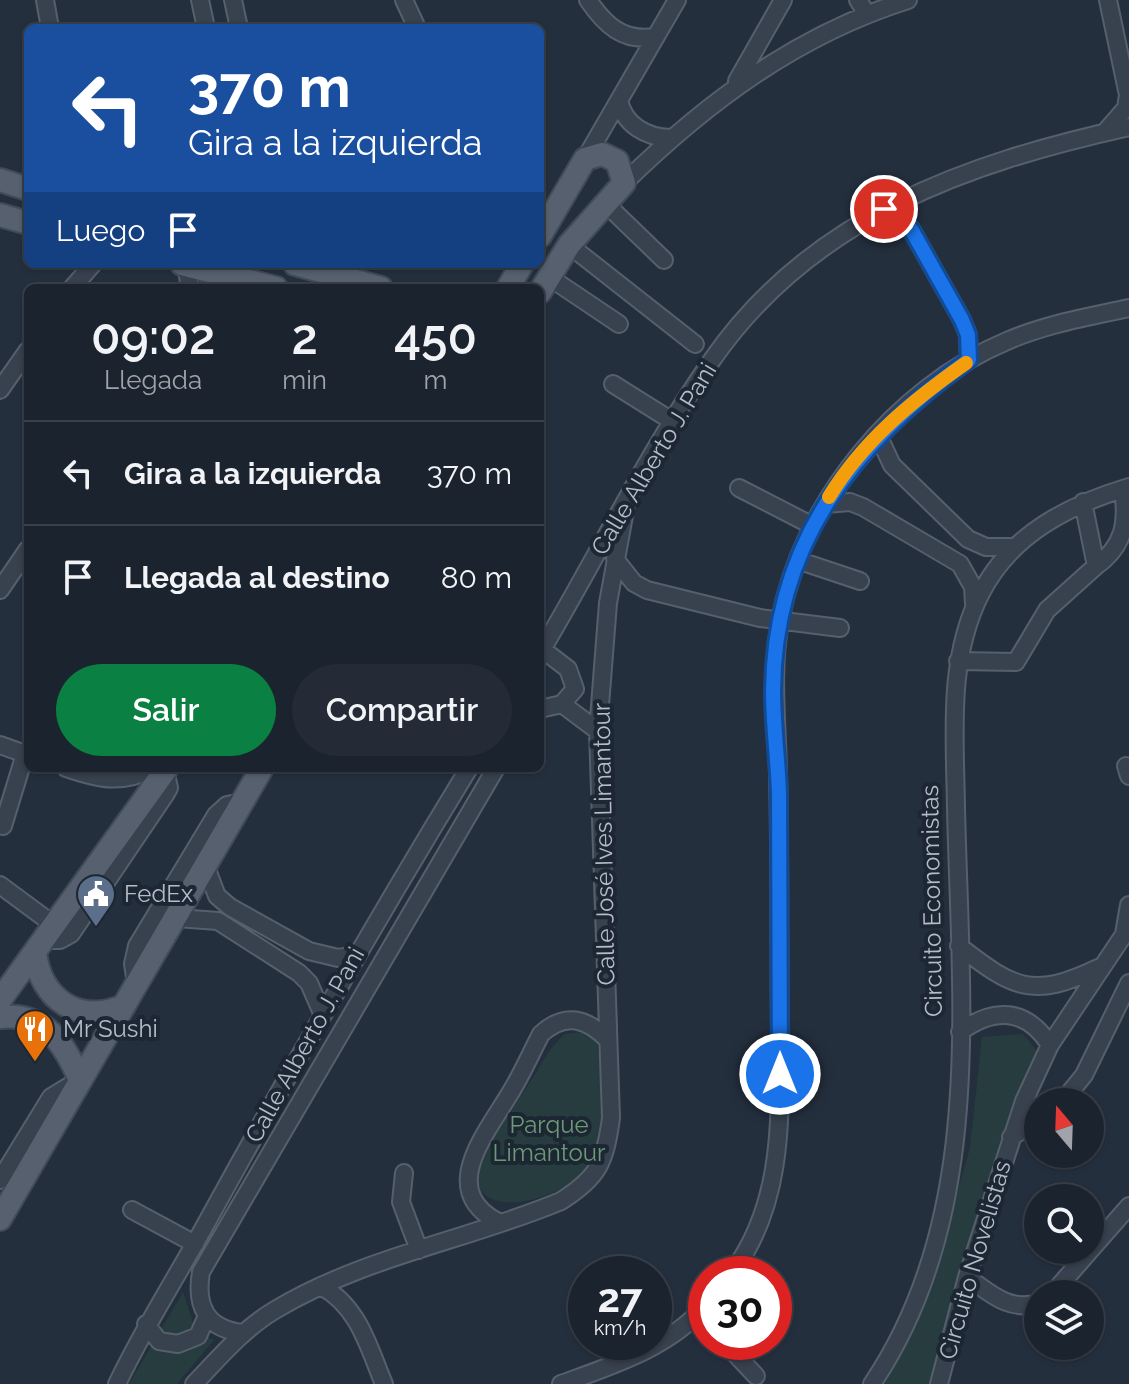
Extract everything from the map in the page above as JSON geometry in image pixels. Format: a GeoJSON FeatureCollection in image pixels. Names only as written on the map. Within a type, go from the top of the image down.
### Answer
{"type":"FeatureCollection","features":[{"type":"Feature","properties":{"kind":"main road"},"geometry":{"type":"LineString","coordinates":[[544,229],[585,159],[602,154],[612,157],[620,165],[624,183],[569,245],[544,285]]}},
{"type":"Feature","properties":{"kind":"main road"},"geometry":{"type":"LineString","coordinates":[[0,180],[24,188]]}},
{"type":"Feature","properties":{"kind":"main road"},"geometry":{"type":"LineString","coordinates":[[0,215],[24,222]]}},
{"type":"Feature","properties":{"kind":"main road"},"geometry":{"type":"LineString","coordinates":[[196,268],[260,284]]}},
{"type":"Feature","properties":{"kind":"main road"},"geometry":{"type":"LineString","coordinates":[[314,268],[363,278]]}},
{"type":"Feature","properties":{"kind":"main road"},"geometry":{"type":"LineString","coordinates":[[0,1000],[160,772]]}},
{"type":"Feature","properties":{"kind":"main road"},"geometry":{"type":"LineString","coordinates":[[0,1219],[177,918],[242,802],[255,772]]}},
{"type":"Feature","properties":{"kind":"main road"},"geometry":{"type":"LineString","coordinates":[[44,939],[46,989],[64,1005],[100,1014],[124,1006]]}},
{"type":"Feature","properties":{"kind":"main road"},"geometry":{"type":"LineString","coordinates":[[0,1017],[26,1018],[43,1024],[61,1043],[80,1080]]}},
{"type":"Feature","properties":{"kind":"street"},"geometry":{"type":"LineString","coordinates":[[45,0],[49,24]]}},
{"type":"Feature","properties":{"kind":"street"},"geometry":{"type":"LineString","coordinates":[[200,0],[205,24]]}},
{"type":"Feature","properties":{"kind":"street"},"geometry":{"type":"LineString","coordinates":[[233,0],[238,24]]}},
{"type":"Feature","properties":{"kind":"street"},"geometry":{"type":"LineString","coordinates":[[404,0],[415,24]]}},
{"type":"Feature","properties":{"kind":"street"},"geometry":{"type":"LineString","coordinates":[[588,0],[612,30],[629,37],[655,37]]}},
{"type":"Feature","properties":{"kind":"street"},"geometry":{"type":"LineString","coordinates":[[585,159],[677,0]]}},
{"type":"Feature","properties":{"kind":"street"},"geometry":{"type":"LineString","coordinates":[[734,86],[783,0]]}},
{"type":"Feature","properties":{"kind":"street"},"geometry":{"type":"LineString","coordinates":[[624,183],[670,138],[734,86],[862,7],[908,0]]}},
{"type":"Feature","properties":{"kind":"street"},"geometry":{"type":"LineString","coordinates":[[1105,132],[1126,108],[1128,95],[1108,0]]}},
{"type":"Feature","properties":{"kind":"street"},"geometry":{"type":"LineString","coordinates":[[619,100],[627,118],[637,129],[652,136],[670,138]]}},
{"type":"Feature","properties":{"kind":"street","name":"Calle Alberto J. Pani"},"geometry":{"type":"LineString","coordinates":[[544,646],[672,421],[713,358],[749,315],[821,250],[884,209],[935,183],[996,161],[1129,127]]}},
{"type":"Feature","properties":{"kind":"street"},"geometry":{"type":"LineString","coordinates":[[605,203],[664,260]]}},
{"type":"Feature","properties":{"kind":"street"},"geometry":{"type":"LineString","coordinates":[[884,209],[911,229],[962,320],[968,335],[969,360]]}},
{"type":"Feature","properties":{"kind":"street"},"geometry":{"type":"LineString","coordinates":[[569,245],[695,344]]}},
{"type":"Feature","properties":{"kind":"street"},"geometry":{"type":"LineString","coordinates":[[76,284],[90,268]]}},
{"type":"Feature","properties":{"kind":"street"},"geometry":{"type":"LineString","coordinates":[[544,285],[619,324]]}},
{"type":"Feature","properties":{"kind":"street"},"geometry":{"type":"LineString","coordinates":[[741,1256],[762,1217],[780,1135],[778,768],[773,692],[780,619],[813,526],[840,479],[878,435],[927,390],[969,360],[1006,341],[1052,324],[1129,308]]}},
{"type":"Feature","properties":{"kind":"street"},"geometry":{"type":"LineString","coordinates":[[0,390],[24,356]]}},
{"type":"Feature","properties":{"kind":"street"},"geometry":{"type":"LineString","coordinates":[[613,384],[672,421]]}},
{"type":"Feature","properties":{"kind":"street"},"geometry":{"type":"LineString","coordinates":[[878,435],[892,465],[968,539],[986,547],[1015,547]]}},
{"type":"Feature","properties":{"kind":"street"},"geometry":{"type":"LineString","coordinates":[[739,488],[813,526]]}},
{"type":"Feature","properties":{"kind":"street"},"geometry":{"type":"LineString","coordinates":[[958,661],[1016,662],[1047,610],[1114,553],[1121,539],[1126,488]]}},
{"type":"Feature","properties":{"kind":"street","name":"Circuito Economistas"},"geometry":{"type":"LineString","coordinates":[[872,1384],[915,1305],[935,1256],[952,1167],[960,1032],[954,696],[958,661],[974,606],[989,578],[1015,547],[1037,528],[1083,502],[1126,488]]}},
{"type":"Feature","properties":{"kind":"street"},"geometry":{"type":"LineString","coordinates":[[825,504],[850,502],[863,507],[944,553],[968,574],[974,606]]}},
{"type":"Feature","properties":{"kind":"street"},"geometry":{"type":"LineString","coordinates":[[1083,502],[1096,566]]}},
{"type":"Feature","properties":{"kind":"street","name":"Calle José Ives Limantour"},"geometry":{"type":"LineString","coordinates":[[194,1384],[243,1333],[274,1310],[321,1286],[561,1201],[584,1187],[601,1167],[611,1118],[598,731],[608,603],[626,505]]}},
{"type":"Feature","properties":{"kind":"street"},"geometry":{"type":"LineString","coordinates":[[0,590],[24,555]]}},
{"type":"Feature","properties":{"kind":"street"},"geometry":{"type":"LineString","coordinates":[[615,559],[634,583],[647,590],[760,618],[840,628]]}},
{"type":"Feature","properties":{"kind":"street"},"geometry":{"type":"LineString","coordinates":[[800,561],[860,581]]}},
{"type":"Feature","properties":{"kind":"street","name":"Calle Alberto J. Pani"},"geometry":{"type":"LineString","coordinates":[[544,653],[572,675],[575,689],[562,704]]}},
{"type":"Feature","properties":{"kind":"street"},"geometry":{"type":"LineString","coordinates":[[544,708],[562,704],[598,731]]}},
{"type":"Feature","properties":{"kind":"street"},"geometry":{"type":"LineString","coordinates":[[0,745],[24,754]]}},
{"type":"Feature","properties":{"kind":"street"},"geometry":{"type":"LineString","coordinates":[[3,826],[24,761]]}},
{"type":"Feature","properties":{"kind":"street"},"geometry":{"type":"LineString","coordinates":[[80,772],[103,780],[121,780],[151,772]]}},
{"type":"Feature","properties":{"kind":"street","name":"Calle Alberto J. Pani"},"geometry":{"type":"LineString","coordinates":[[117,1384],[146,1324],[195,1244],[355,955],[467,772]]}},
{"type":"Feature","properties":{"kind":"street","name":"Calle Alberto J. Pani"},"geometry":{"type":"LineString","coordinates":[[206,1318],[200,1302],[201,1272],[494,772]]}},
{"type":"Feature","properties":{"kind":"street"},"geometry":{"type":"LineString","coordinates":[[136,984],[133,964],[137,946],[216,815],[227,805],[242,802]]}},
{"type":"Feature","properties":{"kind":"street"},"geometry":{"type":"LineString","coordinates":[[206,867],[217,896],[230,907],[309,951],[338,958],[355,955]]}},
{"type":"Feature","properties":{"kind":"street"},"geometry":{"type":"LineString","coordinates":[[0,885],[44,939]]}},
{"type":"Feature","properties":{"kind":"street"},"geometry":{"type":"LineString","coordinates":[[1126,931],[1129,905]]}},
{"type":"Feature","properties":{"kind":"street"},"geometry":{"type":"LineString","coordinates":[[177,918],[218,921],[299,973],[309,983],[322,1013]]}},
{"type":"Feature","properties":{"kind":"street","name":"Circuito Novelistas"},"geometry":{"type":"LineString","coordinates":[[939,1384],[967,1277],[1011,1137],[1050,1045],[1126,931]]}},
{"type":"Feature","properties":{"kind":"street"},"geometry":{"type":"LineString","coordinates":[[959,946],[989,969],[1022,985],[1062,985],[1100,967]]}},
{"type":"Feature","properties":{"kind":"street"},"geometry":{"type":"LineString","coordinates":[[1073,1088],[1084,1075],[1129,983]]}},
{"type":"Feature","properties":{"kind":"street"},"geometry":{"type":"LineString","coordinates":[[960,1032],[983,1019],[1016,1016],[1040,1029],[1050,1045]]}},
{"type":"Feature","properties":{"kind":"street","name":"Calle José Ives Limantour"},"geometry":{"type":"LineString","coordinates":[[498,1222],[475,1204],[468,1170],[541,1034],[552,1024],[567,1019],[583,1021],[595,1027],[608,1040]]}},
{"type":"Feature","properties":{"kind":"street"},"geometry":{"type":"LineString","coordinates":[[0,1180],[51,1097],[80,1080]]}},
{"type":"Feature","properties":{"kind":"street"},"geometry":{"type":"LineString","coordinates":[[1011,1137],[1024,1129]]}},
{"type":"Feature","properties":{"kind":"street"},"geometry":{"type":"LineString","coordinates":[[404,1173],[401,1202],[419,1250]]}},
{"type":"Feature","properties":{"kind":"street"},"geometry":{"type":"LineString","coordinates":[[1064,1280],[1129,1206]]}},
{"type":"Feature","properties":{"kind":"street"},"geometry":{"type":"LineString","coordinates":[[132,1210],[195,1244]]}},
{"type":"Feature","properties":{"kind":"street"},"geometry":{"type":"LineString","coordinates":[[967,1277],[1005,1303],[1024,1308]]}},
{"type":"Feature","properties":{"kind":"street"},"geometry":{"type":"LineString","coordinates":[[321,1286],[338,1295],[354,1313],[384,1384]]}},
{"type":"Feature","properties":{"kind":"street"},"geometry":{"type":"LineString","coordinates":[[146,1324],[159,1341],[178,1344],[198,1336],[206,1318],[223,1330],[243,1333]]}},
{"type":"Feature","properties":{"kind":"street"},"geometry":{"type":"LineString","coordinates":[[561,1384],[644,1350],[688,1324]]}},
{"type":"Feature","properties":{"kind":"street"},"geometry":{"type":"LineString","coordinates":[[741,1360],[756,1376]]}},
{"type":"Feature","properties":{"kind":"green space","name":"Parque Limantour"},"geometry":{"type":"Polygon","coordinates":[[[584,1032],[597,1041],[603,1108],[601,1134],[587,1167],[570,1184],[534,1199],[507,1202],[484,1194],[475,1182],[472,1160],[511,1112],[550,1050],[564,1034],[584,1032]]]}},
{"type":"Feature","properties":{"kind":"green space"},"geometry":{"type":"Polygon","coordinates":[[[1023,1034],[1037,1051],[1017,1096],[929,1384],[885,1384],[927,1297],[970,1148],[982,1037],[1023,1034]]]}},
{"type":"Feature","properties":{"kind":"green space"},"geometry":{"type":"Polygon","coordinates":[[[183,1292],[196,1331],[214,1340],[177,1384],[129,1384],[183,1292]]]}},
{"type":"Feature","properties":{"kind":"slow traffic"},"geometry":{"type":"LineString","coordinates":[[829,497],[858,456],[878,435],[927,390],[966,363]]}},
{"type":"Feature","properties":{"kind":"place","name":"FedEx"},"geometry":{"type":"Point","coordinates":[96,928]}},
{"type":"Feature","properties":{"kind":"place","name":"Mr Sushi"},"geometry":{"type":"Point","coordinates":[35,1063]}},
{"type":"Feature","properties":{"kind":"route"},"geometry":{"type":"LineString","coordinates":[[780,1074],[778,768],[773,692],[780,619],[813,526],[840,479],[858,456],[902,412],[969,360],[968,335],[962,320],[911,229],[905,221],[884,209]]}}]}
